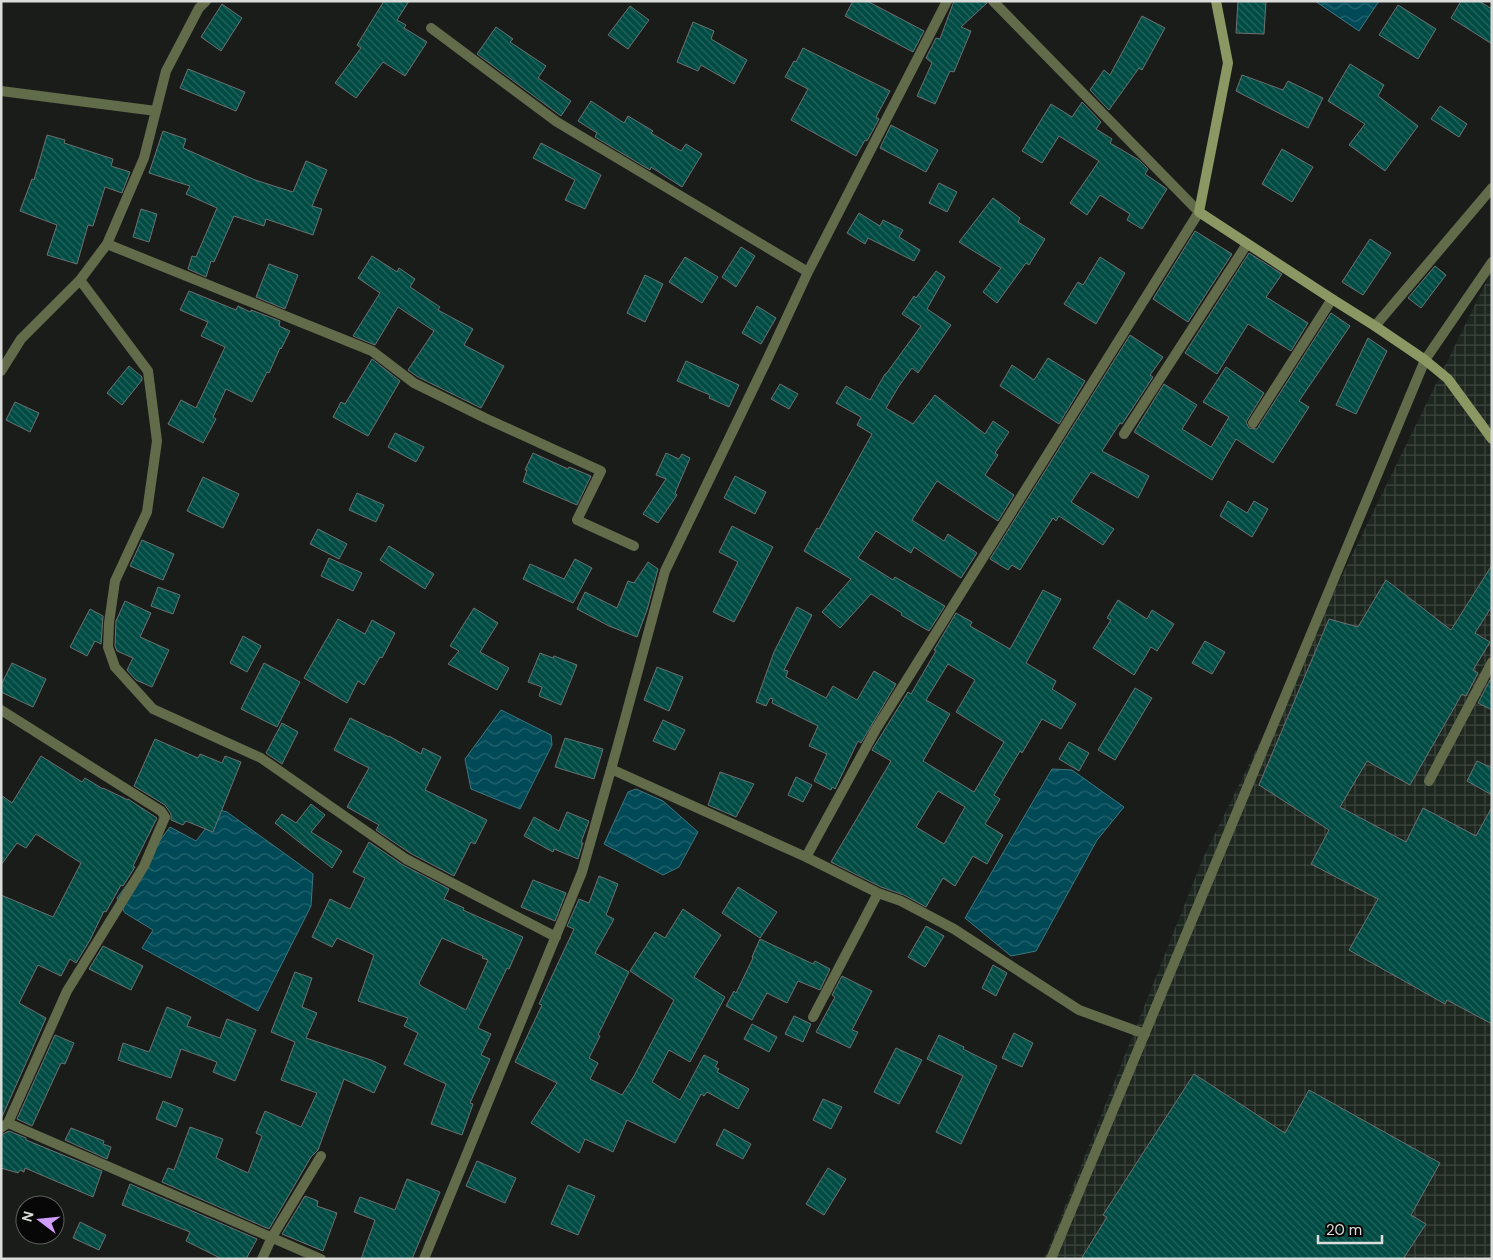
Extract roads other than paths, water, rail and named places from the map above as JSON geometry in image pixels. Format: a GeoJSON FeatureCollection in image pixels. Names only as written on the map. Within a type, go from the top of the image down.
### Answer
{"type":"FeatureCollection","features":[{"type":"Feature","properties":{"kind":"street"},"geometry":{"type":"LineString","coordinates":[[1,371],[21,339],[80,280],[106,244],[144,158],[166,71],[199,8],[206,1]]}},
{"type":"Feature","properties":{"kind":"street"},"geometry":{"type":"LineString","coordinates":[[424,1259],[582,872],[612,769],[665,571],[808,272],[947,1]]}},
{"type":"Feature","properties":{"kind":"street"},"geometry":{"type":"LineString","coordinates":[[993,1],[1199,212],[1425,360],[1448,379],[1492,439]]}},
{"type":"Feature","properties":{"kind":"street"},"geometry":{"type":"LineString","coordinates":[[806,856],[876,730],[1199,212],[1228,63],[1216,1]]}},
{"type":"Feature","properties":{"kind":"street"},"geometry":{"type":"LineString","coordinates":[[431,28],[557,122],[808,272]]}},
{"type":"Feature","properties":{"kind":"street"},"geometry":{"type":"LineString","coordinates":[[1,91],[156,111]]}},
{"type":"Feature","properties":{"kind":"street"},"geometry":{"type":"LineString","coordinates":[[1375,326],[1492,188]]}},
{"type":"Feature","properties":{"kind":"street"},"geometry":{"type":"LineString","coordinates":[[106,244],[372,351],[414,382],[485,418],[601,472],[577,520],[634,546]]}},
{"type":"Feature","properties":{"kind":"street"},"geometry":{"type":"LineString","coordinates":[[1124,434],[1247,244]]}},
{"type":"Feature","properties":{"kind":"street"},"geometry":{"type":"LineString","coordinates":[[1050,1259],[1425,360],[1492,262]]}},
{"type":"Feature","properties":{"kind":"street"},"geometry":{"type":"LineString","coordinates":[[80,280],[148,371],[156,441],[147,512],[115,581],[109,623],[108,647],[115,667],[153,709],[261,758],[406,859],[556,937]]}},
{"type":"Feature","properties":{"kind":"street"},"geometry":{"type":"LineString","coordinates":[[1253,423],[1332,299]]}},
{"type":"Feature","properties":{"kind":"street"},"geometry":{"type":"LineString","coordinates":[[1429,781],[1492,662]]}},
{"type":"Feature","properties":{"kind":"street"},"geometry":{"type":"LineString","coordinates":[[1,710],[161,811],[164,817],[144,866],[67,991],[5,1126],[321,1259]]}},
{"type":"Feature","properties":{"kind":"street"},"geometry":{"type":"LineString","coordinates":[[612,769],[806,856],[878,894],[901,901],[954,929],[1079,1010],[1145,1034]]}},
{"type":"Feature","properties":{"kind":"street"},"geometry":{"type":"LineString","coordinates":[[813,1017],[878,894]]}},
{"type":"Feature","properties":{"kind":"street"},"geometry":{"type":"LineString","coordinates":[[262,1259],[272,1237],[320,1156]]}},
{"type":"Feature","properties":{"kind":"water"},"geometry":{"type":"Polygon","coordinates":[[[1315,1],[1379,1],[1359,31],[1315,1]]]}},
{"type":"Feature","properties":{"kind":"water"},"geometry":{"type":"Polygon","coordinates":[[[501,710],[551,735],[552,745],[520,809],[471,789],[465,759],[501,710]]]}},
{"type":"Feature","properties":{"kind":"water"},"geometry":{"type":"Polygon","coordinates":[[[1052,769],[1072,770],[1124,807],[1097,840],[1036,951],[1011,956],[965,918],[1052,769]]]}},
{"type":"Feature","properties":{"kind":"water"},"geometry":{"type":"Polygon","coordinates":[[[636,789],[663,801],[698,832],[679,867],[663,875],[604,844],[628,792],[636,789]]]}},
{"type":"Feature","properties":{"kind":"water"},"geometry":{"type":"Polygon","coordinates":[[[220,810],[227,812],[313,874],[311,906],[258,1011],[142,948],[153,930],[125,913],[117,898],[170,827],[196,841],[220,810]]]}}]}
